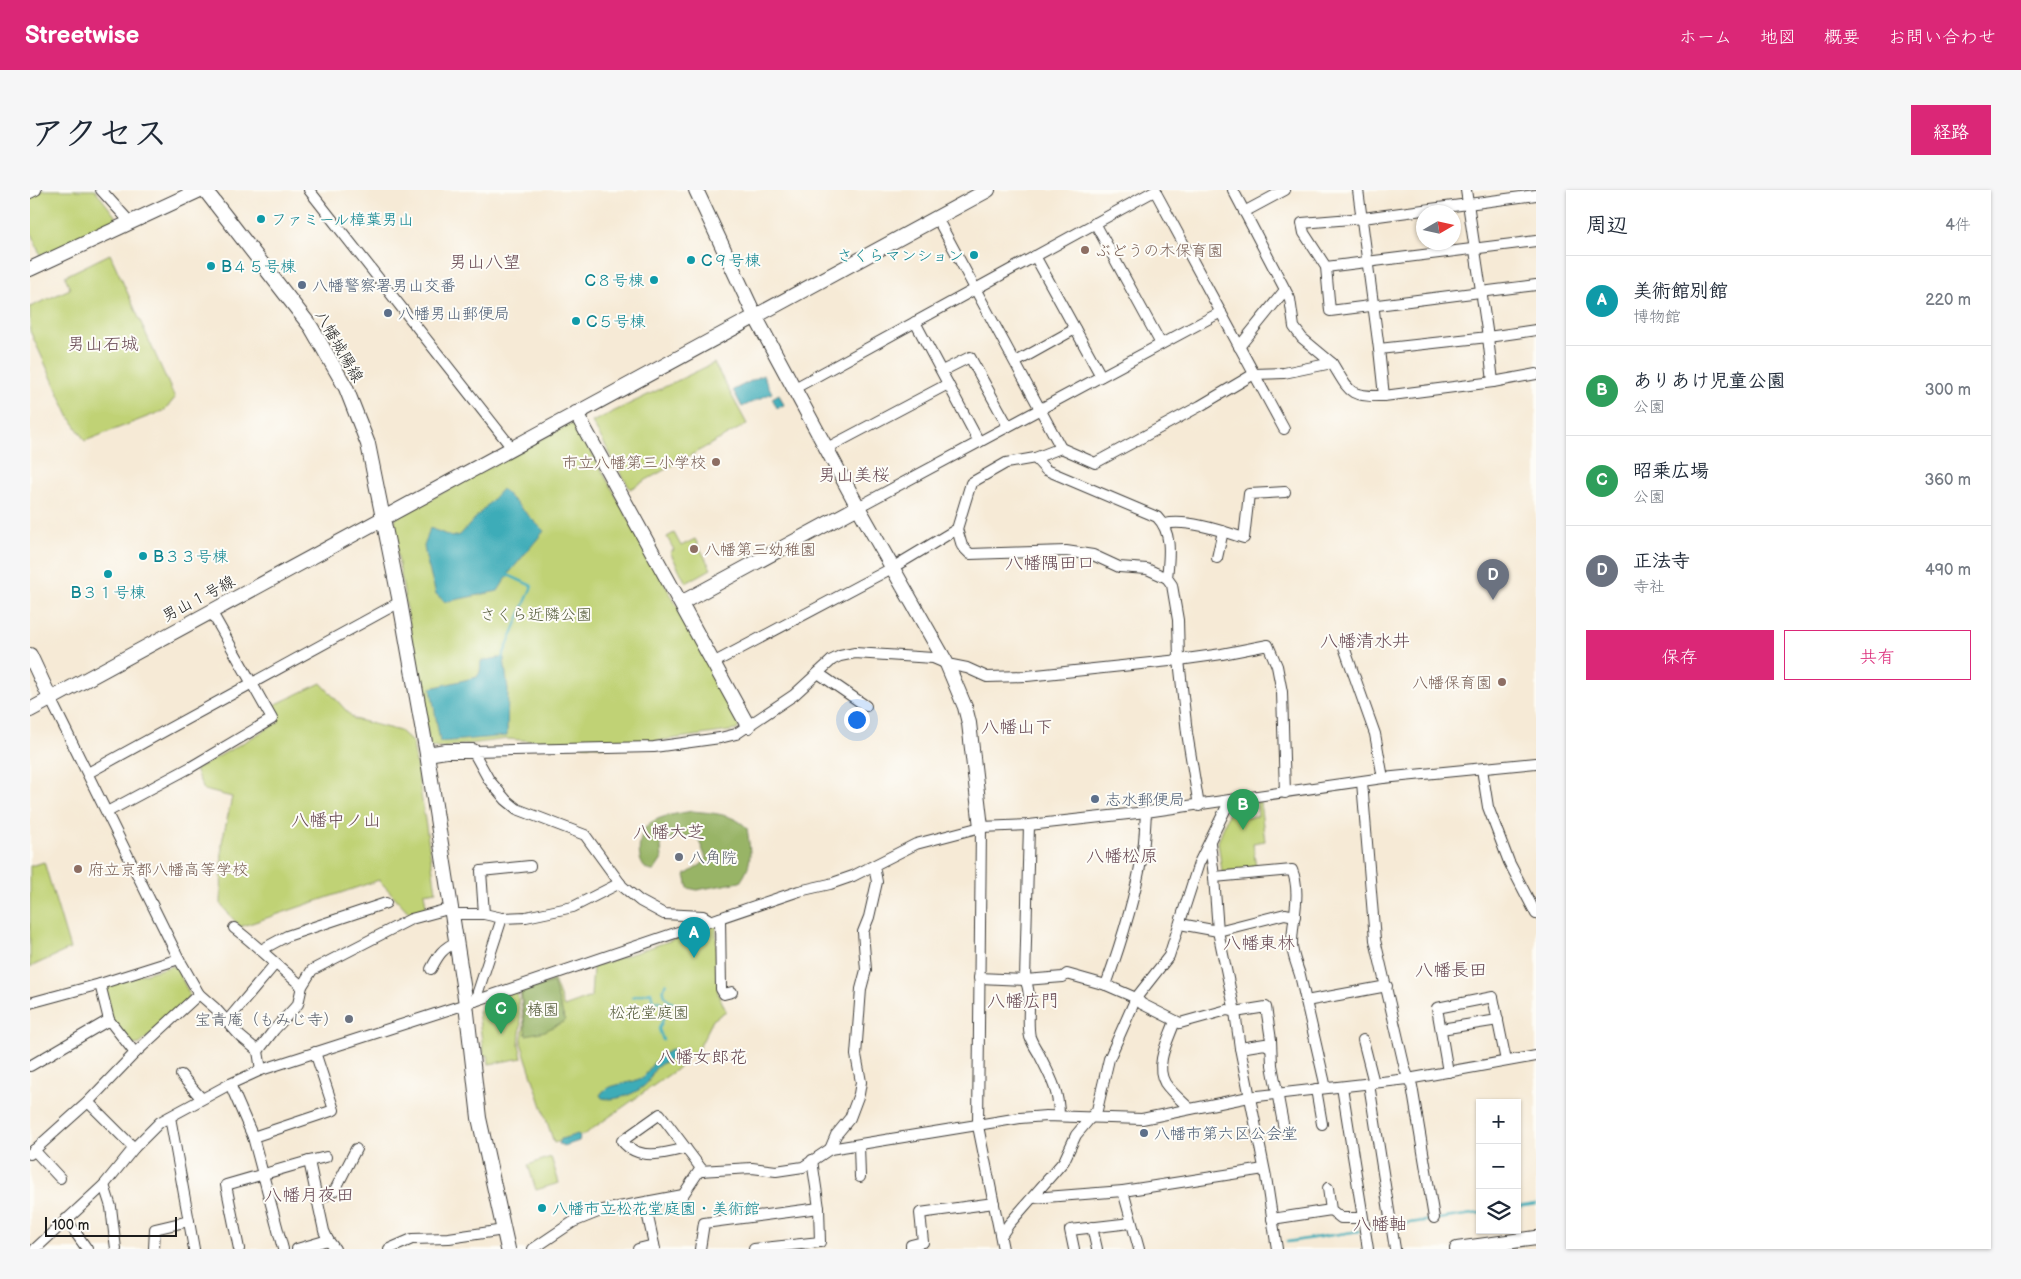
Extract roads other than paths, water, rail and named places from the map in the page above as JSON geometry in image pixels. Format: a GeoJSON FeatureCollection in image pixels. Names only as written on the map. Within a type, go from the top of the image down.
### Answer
{"type":"FeatureCollection","features":[{"type":"Feature","properties":{"kind":"street"},"geometry":{"type":"LineString","coordinates":[[30,193],[36,190]]}},
{"type":"Feature","properties":{"kind":"street"},"geometry":{"type":"LineString","coordinates":[[101,190],[130,222]]}},
{"type":"Feature","properties":{"kind":"street"},"geometry":{"type":"LineString","coordinates":[[30,269],[200,190]]}},
{"type":"Feature","properties":{"kind":"street","name":"八幡城陽線"},"geometry":{"type":"LineString","coordinates":[[205,190],[311,327],[346,388],[368,444],[400,602],[457,942],[470,1002],[480,1118],[508,1249]]}},
{"type":"Feature","properties":{"kind":"street"},"geometry":{"type":"LineString","coordinates":[[310,190],[512,448]]}},
{"type":"Feature","properties":{"kind":"street"},"geometry":{"type":"LineString","coordinates":[[696,190],[755,316],[858,507],[947,664],[965,707],[969,723],[981,827],[978,1126],[1003,1249]]}},
{"type":"Feature","properties":{"kind":"street","name":"男山１号線"},"geometry":{"type":"LineString","coordinates":[[30,710],[988,190]]}},
{"type":"Feature","properties":{"kind":"street"},"geometry":{"type":"LineString","coordinates":[[795,388],[1156,190],[1284,429]]}},
{"type":"Feature","properties":{"kind":"street"},"geometry":{"type":"LineString","coordinates":[[1233,190],[1290,299],[1294,327],[1302,338],[1332,363],[1349,391],[1363,396],[1384,396],[1493,382],[1536,374]]}},
{"type":"Feature","properties":{"kind":"street"},"geometry":{"type":"LineString","coordinates":[[1244,212],[1285,190]]}},
{"type":"Feature","properties":{"kind":"street"},"geometry":{"type":"LineString","coordinates":[[1358,190],[1369,263],[1384,396]]}},
{"type":"Feature","properties":{"kind":"street"},"geometry":{"type":"LineString","coordinates":[[1466,190],[1493,382]]}},
{"type":"Feature","properties":{"kind":"street"},"geometry":{"type":"LineString","coordinates":[[1536,195],[1524,193],[1363,218],[1302,223],[1304,233],[1326,267],[1330,311],[1536,285]]}},
{"type":"Feature","properties":{"kind":"street"},"geometry":{"type":"LineString","coordinates":[[937,218],[974,290],[1016,362],[1061,448],[1095,463],[1200,406],[1254,374],[1284,373],[1332,363]]}},
{"type":"Feature","properties":{"kind":"street"},"geometry":{"type":"LineString","coordinates":[[1095,223],[1161,344]]}},
{"type":"Feature","properties":{"kind":"street"},"geometry":{"type":"LineString","coordinates":[[1326,267],[1536,241]]}},
{"type":"Feature","properties":{"kind":"street"},"geometry":{"type":"LineString","coordinates":[[1035,256],[1101,376]]}},
{"type":"Feature","properties":{"kind":"street"},"geometry":{"type":"LineString","coordinates":[[1239,347],[1285,290]]}},
{"type":"Feature","properties":{"kind":"street"},"geometry":{"type":"LineString","coordinates":[[681,603],[1221,312]]}},
{"type":"Feature","properties":{"kind":"street"},"geometry":{"type":"LineString","coordinates":[[915,322],[979,442]]}},
{"type":"Feature","properties":{"kind":"street"},"geometry":{"type":"LineString","coordinates":[[1016,362],[1075,329]]}},
{"type":"Feature","properties":{"kind":"street"},"geometry":{"type":"LineString","coordinates":[[1379,349],[1536,330]]}},
{"type":"Feature","properties":{"kind":"street"},"geometry":{"type":"LineString","coordinates":[[942,371],[970,357],[1008,426]]}},
{"type":"Feature","properties":{"kind":"street"},"geometry":{"type":"LineString","coordinates":[[826,448],[948,384]]}},
{"type":"Feature","properties":{"kind":"street"},"geometry":{"type":"LineString","coordinates":[[576,413],[748,726]]}},
{"type":"Feature","properties":{"kind":"street"},"geometry":{"type":"LineString","coordinates":[[1061,448],[1035,458],[1006,463],[971,483],[957,529],[962,546],[970,554],[1066,551],[1092,555],[1119,567],[1147,569],[1166,578],[1172,585],[1178,620],[1179,660],[1187,733],[1199,806]]}},
{"type":"Feature","properties":{"kind":"street"},"geometry":{"type":"LineString","coordinates":[[1035,458],[1046,470],[1157,517],[1165,524],[1170,548],[1166,578]]}},
{"type":"Feature","properties":{"kind":"street"},"geometry":{"type":"LineString","coordinates":[[1165,524],[1174,522],[1244,538],[1249,494],[1285,492]]}},
{"type":"Feature","properties":{"kind":"street"},"geometry":{"type":"LineString","coordinates":[[714,663],[892,568],[957,529]]}},
{"type":"Feature","properties":{"kind":"street"},"geometry":{"type":"LineString","coordinates":[[1217,558],[1223,532]]}},
{"type":"Feature","properties":{"kind":"street"},"geometry":{"type":"LineString","coordinates":[[88,774],[400,602]]}},
{"type":"Feature","properties":{"kind":"street"},"geometry":{"type":"LineString","coordinates":[[107,812],[191,767],[272,719],[212,611]]}},
{"type":"Feature","properties":{"kind":"street"},"geometry":{"type":"LineString","coordinates":[[427,754],[446,751],[654,747],[720,738],[736,734],[794,695],[832,660],[840,656],[855,654],[933,658],[947,664],[967,668],[987,677],[1027,676],[1179,660],[1268,645],[1277,666],[1282,692],[1285,793]]}},
{"type":"Feature","properties":{"kind":"street"},"geometry":{"type":"LineString","coordinates":[[1344,647],[1374,734],[1383,778]]}},
{"type":"Feature","properties":{"kind":"street"},"geometry":{"type":"LineString","coordinates":[[30,656],[179,959],[199,994],[258,1051],[261,1070]]}},
{"type":"Feature","properties":{"kind":"street"},"geometry":{"type":"LineString","coordinates":[[818,673],[866,706]]}},
{"type":"Feature","properties":{"kind":"street"},"geometry":{"type":"LineString","coordinates":[[473,751],[489,780],[506,800],[518,809],[585,835],[620,883],[640,901],[664,914],[702,916],[716,919]]}},
{"type":"Feature","properties":{"kind":"street"},"geometry":{"type":"LineString","coordinates":[[35,1249],[104,1185],[134,1148],[160,1122],[201,1098],[230,1084],[261,1070],[470,1002],[799,890],[830,884],[874,866],[916,844],[981,827],[1029,825],[1199,806],[1383,778],[1536,763]]}},
{"type":"Feature","properties":{"kind":"street"},"geometry":{"type":"LineString","coordinates":[[1482,769],[1488,807],[1509,862],[1536,914]]}},
{"type":"Feature","properties":{"kind":"street"},"geometry":{"type":"LineString","coordinates":[[1362,782],[1375,940],[1408,1079],[1412,1086],[1434,1218]]}},
{"type":"Feature","properties":{"kind":"street"},"geometry":{"type":"LineString","coordinates":[[1001,1236],[1009,1224],[1064,1161],[1076,1135],[1098,1110],[1110,1058],[1136,998],[1169,956],[1199,863],[1230,800]]}},
{"type":"Feature","properties":{"kind":"street"},"geometry":{"type":"LineString","coordinates":[[1106,985],[1134,891],[1142,854],[1146,812]]}},
{"type":"Feature","properties":{"kind":"street"},"geometry":{"type":"LineString","coordinates":[[1029,825],[1025,980],[1028,985],[1030,1037],[1056,1086],[1059,1116]]}},
{"type":"Feature","properties":{"kind":"street"},"geometry":{"type":"LineString","coordinates":[[1210,842],[1218,931],[1235,1012],[1277,1249]]}},
{"type":"Feature","properties":{"kind":"street"},"geometry":{"type":"LineString","coordinates":[[484,914],[481,871],[530,866]]}},
{"type":"Feature","properties":{"kind":"street"},"geometry":{"type":"LineString","coordinates":[[830,1150],[836,1135],[850,1118],[859,1094],[861,1082],[856,1055],[861,990],[866,970],[863,932],[869,917],[876,882],[874,866]]}},
{"type":"Feature","properties":{"kind":"street"},"geometry":{"type":"LineString","coordinates":[[1214,877],[1292,870],[1297,882],[1293,951],[1306,1001],[1321,1089],[1322,1124]]}},
{"type":"Feature","properties":{"kind":"street"},"geometry":{"type":"LineString","coordinates":[[258,1051],[298,1004],[302,986],[312,970],[411,919],[452,911],[502,918],[526,916],[573,907],[620,883]]}},
{"type":"Feature","properties":{"kind":"street"},"geometry":{"type":"LineString","coordinates":[[1525,890],[1536,889]]}},
{"type":"Feature","properties":{"kind":"street"},"geometry":{"type":"LineString","coordinates":[[261,950],[287,936],[386,903]]}},
{"type":"Feature","properties":{"kind":"street"},"geometry":{"type":"LineString","coordinates":[[1180,924],[1218,931],[1285,914],[1295,916]]}},
{"type":"Feature","properties":{"kind":"street"},"geometry":{"type":"LineString","coordinates":[[470,1002],[502,918]]}},
{"type":"Feature","properties":{"kind":"street"},"geometry":{"type":"LineString","coordinates":[[716,919],[721,989],[724,994],[732,992]]}},
{"type":"Feature","properties":{"kind":"street"},"geometry":{"type":"LineString","coordinates":[[234,928],[302,986]]}},
{"type":"Feature","properties":{"kind":"street"},"geometry":{"type":"LineString","coordinates":[[431,969],[438,954],[446,946],[457,942]]}},
{"type":"Feature","properties":{"kind":"street"},"geometry":{"type":"LineString","coordinates":[[30,1003],[100,984],[179,959]]}},
{"type":"Feature","properties":{"kind":"street"},"geometry":{"type":"LineString","coordinates":[[227,1021],[275,964]]}},
{"type":"Feature","properties":{"kind":"street"},"geometry":{"type":"LineString","coordinates":[[978,978],[1025,980],[1063,977],[1067,974],[1106,985],[1136,998],[1142,1004],[1180,1022],[1227,1010],[1235,1012],[1266,1007],[1271,1040],[1270,1047],[1284,1129]]}},
{"type":"Feature","properties":{"kind":"street"},"geometry":{"type":"LineString","coordinates":[[100,984],[109,1020],[135,1053]]}},
{"type":"Feature","properties":{"kind":"street"},"geometry":{"type":"LineString","coordinates":[[1306,1001],[1387,986]]}},
{"type":"Feature","properties":{"kind":"street"},"geometry":{"type":"LineString","coordinates":[[60,1178],[32,1152],[88,1102],[135,1053],[199,994]]}},
{"type":"Feature","properties":{"kind":"street"},"geometry":{"type":"LineString","coordinates":[[1448,1072],[1437,1008],[1493,997],[1506,1061]]}},
{"type":"Feature","properties":{"kind":"street"},"geometry":{"type":"LineString","coordinates":[[30,1066],[109,1020]]}},
{"type":"Feature","properties":{"kind":"street"},"geometry":{"type":"LineString","coordinates":[[1441,1029],[1498,1020]]}},
{"type":"Feature","properties":{"kind":"street"},"geometry":{"type":"LineString","coordinates":[[1175,1021],[1162,1059],[1160,1071],[1165,1083],[1190,1109]]}},
{"type":"Feature","properties":{"kind":"street"},"geometry":{"type":"LineString","coordinates":[[1363,1040],[1372,1084],[1395,1249]]}},
{"type":"Feature","properties":{"kind":"street"},"geometry":{"type":"LineString","coordinates":[[1240,1048],[1265,1044],[1270,1047]]}},
{"type":"Feature","properties":{"kind":"street"},"geometry":{"type":"LineString","coordinates":[[254,1137],[334,1110],[315,1052]]}},
{"type":"Feature","properties":{"kind":"street"},"geometry":{"type":"LineString","coordinates":[[533,1249],[573,1222],[603,1210],[683,1195],[699,1171],[752,1168],[776,1171],[803,1167],[830,1150],[1020,1118],[1059,1116],[1142,1119],[1277,1092],[1408,1079],[1536,1056]]}},
{"type":"Feature","properties":{"kind":"street"},"geometry":{"type":"LineString","coordinates":[[181,1075],[201,1098]]}},
{"type":"Feature","properties":{"kind":"street"},"geometry":{"type":"LineString","coordinates":[[230,1084],[254,1137],[283,1249]]}},
{"type":"Feature","properties":{"kind":"street"},"geometry":{"type":"LineString","coordinates":[[1342,1087],[1368,1249]]}},
{"type":"Feature","properties":{"kind":"street"},"geometry":{"type":"LineString","coordinates":[[88,1102],[134,1148]]}},
{"type":"Feature","properties":{"kind":"street"},"geometry":{"type":"LineString","coordinates":[[686,1148],[667,1153],[647,1155],[629,1150],[622,1141],[660,1114],[686,1148],[703,1171]]}},
{"type":"Feature","properties":{"kind":"street"},"geometry":{"type":"LineString","coordinates":[[170,1117],[194,1249]]}},
{"type":"Feature","properties":{"kind":"street"},"geometry":{"type":"LineString","coordinates":[[859,1145],[860,1177]]}},
{"type":"Feature","properties":{"kind":"street"},"geometry":{"type":"LineString","coordinates":[[317,1201],[335,1190],[356,1149]]}},
{"type":"Feature","properties":{"kind":"street"},"geometry":{"type":"LineString","coordinates":[[240,1249],[226,1185],[326,1157]]}},
{"type":"Feature","properties":{"kind":"street"},"geometry":{"type":"LineString","coordinates":[[754,1249],[820,1242],[819,1208],[812,1160]]}},
{"type":"Feature","properties":{"kind":"street"},"geometry":{"type":"LineString","coordinates":[[308,1161],[324,1231],[335,1249]]}},
{"type":"Feature","properties":{"kind":"street"},"geometry":{"type":"LineString","coordinates":[[1033,1198],[1123,1192],[1264,1169]]}},
{"type":"Feature","properties":{"kind":"street"},"geometry":{"type":"LineString","coordinates":[[104,1185],[111,1207],[116,1249]]}},
{"type":"Feature","properties":{"kind":"street"},"geometry":{"type":"LineString","coordinates":[[1328,1188],[1331,1210],[1341,1218],[1362,1218]]}},
{"type":"Feature","properties":{"kind":"street"},"geometry":{"type":"LineString","coordinates":[[1123,1192],[1139,1249]]}},
{"type":"Feature","properties":{"kind":"street"},"geometry":{"type":"LineString","coordinates":[[638,1249],[654,1247],[645,1203]]}},
{"type":"Feature","properties":{"kind":"street"},"geometry":{"type":"LineString","coordinates":[[912,1249],[911,1245],[923,1242],[920,1213],[994,1203]]}},
{"type":"Feature","properties":{"kind":"street"},"geometry":{"type":"LineString","coordinates":[[700,1249],[704,1223],[819,1208]]}},
{"type":"Feature","properties":{"kind":"street"},"geometry":{"type":"LineString","coordinates":[[1272,1219],[1331,1210]]}},
{"type":"Feature","properties":{"kind":"street"},"geometry":{"type":"LineString","coordinates":[[66,1219],[87,1249]]}},
{"type":"Feature","properties":{"kind":"street"},"geometry":{"type":"LineString","coordinates":[[154,1249],[155,1229],[189,1221]]}},
{"type":"Feature","properties":{"kind":"street"},"geometry":{"type":"LineString","coordinates":[[1074,1249],[1070,1230],[1131,1223]]}},
{"type":"Feature","properties":{"kind":"street"},"geometry":{"type":"LineString","coordinates":[[1092,1227],[1097,1249]]}},
{"type":"Feature","properties":{"kind":"street"},"geometry":{"type":"LineString","coordinates":[[389,1249],[412,1239],[449,1238],[504,1230]]}},
{"type":"Feature","properties":{"kind":"street"},"geometry":{"type":"LineString","coordinates":[[1457,1249],[1536,1238]]}},
{"type":"Feature","properties":{"kind":"street"},"geometry":{"type":"LineString","coordinates":[[297,1249],[328,1240]]}},
{"type":"Feature","properties":{"kind":"water"},"geometry":{"type":"Polygon","coordinates":[[[763,375],[772,393],[742,407],[733,390],[763,375]]]}},
{"type":"Feature","properties":{"kind":"water"},"geometry":{"type":"Polygon","coordinates":[[[779,394],[784,405],[777,408],[772,398],[779,394]]]}},
{"type":"Feature","properties":{"kind":"water"},"geometry":{"type":"Polygon","coordinates":[[[502,489],[544,531],[510,572],[498,591],[445,602],[436,594],[426,558],[424,546],[430,528],[452,537],[460,535],[502,489]]]}},
{"type":"Feature","properties":{"kind":"water"},"geometry":{"type":"Polygon","coordinates":[[[504,658],[508,690],[507,736],[440,742],[431,688],[477,677],[480,672],[481,661],[504,658]]]}},
{"type":"Feature","properties":{"kind":"water"},"geometry":{"type":"Polygon","coordinates":[[[673,1049],[676,1050],[676,1056],[656,1068],[648,1082],[639,1090],[613,1099],[602,1098],[600,1095],[608,1088],[642,1078],[656,1061],[673,1049]]]}},
{"type":"Feature","properties":{"kind":"water"},"geometry":{"type":"Polygon","coordinates":[[[578,1134],[580,1137],[579,1141],[564,1146],[559,1144],[561,1139],[578,1134]]]}},
{"type":"Feature","properties":{"kind":"waterway"},"geometry":{"type":"LineString","coordinates":[[502,658],[532,586],[508,575]]}},
{"type":"Feature","properties":{"kind":"waterway"},"geometry":{"type":"LineString","coordinates":[[666,983],[665,995],[673,1003]]}},
{"type":"Feature","properties":{"kind":"waterway"},"geometry":{"type":"LineString","coordinates":[[632,997],[651,992],[653,1001],[659,1001],[663,1004],[665,1014],[659,1029],[663,1040]]}},
{"type":"Feature","properties":{"kind":"waterway"},"geometry":{"type":"LineString","coordinates":[[1521,1206],[1536,1204]]}},
{"type":"Feature","properties":{"kind":"waterway"},"geometry":{"type":"LineString","coordinates":[[1438,1219],[1476,1214]]}},
{"type":"Feature","properties":{"kind":"waterway"},"geometry":{"type":"LineString","coordinates":[[1394,1225],[1432,1220]]}},
{"type":"Feature","properties":{"kind":"waterway"},"geometry":{"type":"LineString","coordinates":[[1368,1230],[1386,1227]]}},
{"type":"Feature","properties":{"kind":"waterway"},"geometry":{"type":"LineString","coordinates":[[1287,1242],[1359,1231]]}},
{"type":"Feature","properties":{"kind":"place","name":"ファミール樟葉男山"},"geometry":{"type":"Point","coordinates":[261,219]}},
{"type":"Feature","properties":{"kind":"place","name":"ぶどうの木保育園"},"geometry":{"type":"Point","coordinates":[1085,250]}},
{"type":"Feature","properties":{"kind":"place","name":"さくらマンション"},"geometry":{"type":"Point","coordinates":[974,255]}},
{"type":"Feature","properties":{"kind":"place","name":"C９号棟"},"geometry":{"type":"Point","coordinates":[691,260]}},
{"type":"Feature","properties":{"kind":"place","name":"B４５号棟"},"geometry":{"type":"Point","coordinates":[211,266]}},
{"type":"Feature","properties":{"kind":"place","name":"C８号棟"},"geometry":{"type":"Point","coordinates":[654,280]}},
{"type":"Feature","properties":{"kind":"place","name":"八幡警察署男山交番"},"geometry":{"type":"Point","coordinates":[302,285]}},
{"type":"Feature","properties":{"kind":"place","name":"八幡男山郵便局"},"geometry":{"type":"Point","coordinates":[388,313]}},
{"type":"Feature","properties":{"kind":"place","name":"C５号棟"},"geometry":{"type":"Point","coordinates":[576,321]}},
{"type":"Feature","properties":{"kind":"place","name":"市立八幡第三小学校"},"geometry":{"type":"Point","coordinates":[716,462]}},
{"type":"Feature","properties":{"kind":"place","name":"八幡第三幼稚園"},"geometry":{"type":"Point","coordinates":[694,549]}},
{"type":"Feature","properties":{"kind":"place","name":"B３３号棟"},"geometry":{"type":"Point","coordinates":[143,556]}},
{"type":"Feature","properties":{"kind":"place","name":"B３１号棟"},"geometry":{"type":"Point","coordinates":[108,574]}},
{"type":"Feature","properties":{"kind":"place","name":"正法寺"},"geometry":{"type":"Point","coordinates":[1493,600]}},
{"type":"Feature","properties":{"kind":"place","name":"八幡保育園"},"geometry":{"type":"Point","coordinates":[1502,682]}},
{"type":"Feature","properties":{"kind":"place","name":"志水郵便局"},"geometry":{"type":"Point","coordinates":[1095,799]}},
{"type":"Feature","properties":{"kind":"place","name":"ありあけ児童公園"},"geometry":{"type":"Point","coordinates":[1243,830]}},
{"type":"Feature","properties":{"kind":"place","name":"八角院"},"geometry":{"type":"Point","coordinates":[679,857]}},
{"type":"Feature","properties":{"kind":"place","name":"府立京都八幡高等学校"},"geometry":{"type":"Point","coordinates":[78,869]}},
{"type":"Feature","properties":{"kind":"place","name":"美術館別館"},"geometry":{"type":"Point","coordinates":[694,958]}},
{"type":"Feature","properties":{"kind":"place","name":"宝青庵（もみじ寺）"},"geometry":{"type":"Point","coordinates":[349,1019]}},
{"type":"Feature","properties":{"kind":"place","name":"昭乗広場"},"geometry":{"type":"Point","coordinates":[501,1034]}},
{"type":"Feature","properties":{"kind":"place","name":"八幡市第六区公会堂"},"geometry":{"type":"Point","coordinates":[1144,1133]}},
{"type":"Feature","properties":{"kind":"place","name":"八幡市立松花堂庭園・美術館"},"geometry":{"type":"Point","coordinates":[542,1208]}},
{"type":"Feature","properties":{"kind":"district","name":"男山八望"},"geometry":{"type":"Point","coordinates":[485,262]}},
{"type":"Feature","properties":{"kind":"district","name":"男山石城"},"geometry":{"type":"Point","coordinates":[103,344]}},
{"type":"Feature","properties":{"kind":"district","name":"男山美桜"},"geometry":{"type":"Point","coordinates":[854,475]}},
{"type":"Feature","properties":{"kind":"district","name":"八幡隅田口"},"geometry":{"type":"Point","coordinates":[1050,563]}},
{"type":"Feature","properties":{"kind":"district","name":"八幡清水井"},"geometry":{"type":"Point","coordinates":[1365,641]}},
{"type":"Feature","properties":{"kind":"district","name":"八幡山下"},"geometry":{"type":"Point","coordinates":[1017,727]}},
{"type":"Feature","properties":{"kind":"district","name":"八幡中ノ山"},"geometry":{"type":"Point","coordinates":[336,820]}},
{"type":"Feature","properties":{"kind":"district","name":"八幡大芝"},"geometry":{"type":"Point","coordinates":[669,832]}},
{"type":"Feature","properties":{"kind":"district","name":"八幡松原"},"geometry":{"type":"Point","coordinates":[1122,856]}},
{"type":"Feature","properties":{"kind":"district","name":"八幡東林"},"geometry":{"type":"Point","coordinates":[1259,943]}},
{"type":"Feature","properties":{"kind":"district","name":"八幡長田"},"geometry":{"type":"Point","coordinates":[1451,970]}},
{"type":"Feature","properties":{"kind":"district","name":"八幡広門"},"geometry":{"type":"Point","coordinates":[1023,1001]}},
{"type":"Feature","properties":{"kind":"district","name":"八幡女郎花"},"geometry":{"type":"Point","coordinates":[702,1057]}},
{"type":"Feature","properties":{"kind":"district","name":"八幡月夜田"},"geometry":{"type":"Point","coordinates":[309,1195]}},
{"type":"Feature","properties":{"kind":"district","name":"八幡軸"},"geometry":{"type":"Point","coordinates":[1380,1224]}},
{"type":"Feature","properties":{"kind":"park label","name":"さくら近隣公園"},"geometry":{"type":"Point","coordinates":[536,614]}},
{"type":"Feature","properties":{"kind":"park label","name":"椿園"},"geometry":{"type":"Point","coordinates":[543,1009]}},
{"type":"Feature","properties":{"kind":"park label","name":"松花堂庭園"},"geometry":{"type":"Point","coordinates":[649,1012]}}]}
